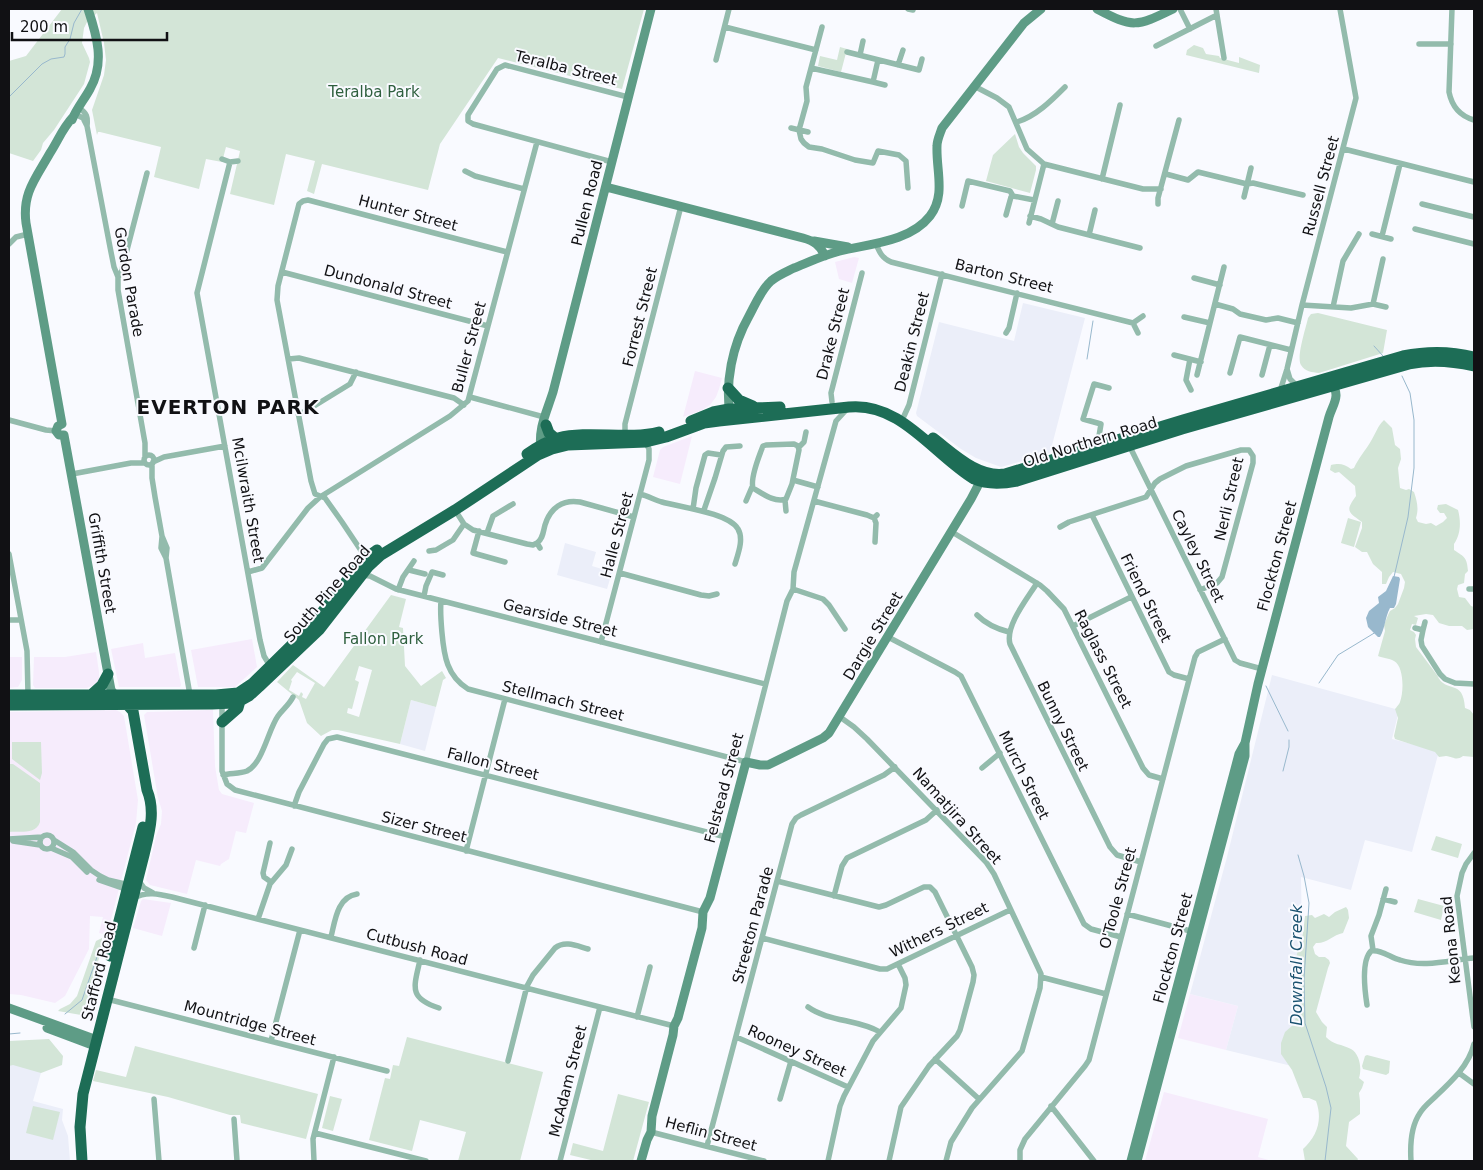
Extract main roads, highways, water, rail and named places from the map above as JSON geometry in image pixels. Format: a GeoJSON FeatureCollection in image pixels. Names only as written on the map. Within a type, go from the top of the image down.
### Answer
{"type":"FeatureCollection","features":[{"type":"Feature","properties":{"kind":"highway","name":"Old Northern Road"},"geometry":{"type":"LineString","coordinates":[[1145,436],[1280,391],[1298,386],[1326,385],[1403,356],[1446,352],[1474,357]]}},
{"type":"Feature","properties":{"kind":"highway","name":"Old Northern Road"},"geometry":{"type":"LineString","coordinates":[[982,477],[994,484],[1017,481],[1128,441],[1326,385],[1419,362],[1444,361],[1474,366]]}},
{"type":"Feature","properties":{"kind":"highway"},"geometry":{"type":"LineString","coordinates":[[728,388],[741,401],[759,408]]}},
{"type":"Feature","properties":{"kind":"highway"},"geometry":{"type":"LineString","coordinates":[[730,414],[830,406],[857,400],[875,402],[890,407],[904,416],[982,477]]}},
{"type":"Feature","properties":{"kind":"highway"},"geometry":{"type":"LineString","coordinates":[[730,414],[759,408],[830,406],[870,408],[891,415],[905,424],[963,472],[982,477]]}},
{"type":"Feature","properties":{"kind":"highway","name":"South Pine Road"},"geometry":{"type":"LineString","coordinates":[[9,694],[190,696],[240,701],[250,696],[320,630],[357,575],[366,558],[376,550],[543,448],[644,438],[707,414],[730,414]]}},
{"type":"Feature","properties":{"kind":"highway"},"geometry":{"type":"LineString","coordinates":[[545,421],[549,433],[556,439]]}},
{"type":"Feature","properties":{"kind":"highway","name":"South Pine Road"},"geometry":{"type":"LineString","coordinates":[[9,705],[128,704],[222,699],[238,693],[244,690],[270,666],[317,620],[357,575],[381,555],[454,510],[556,439],[576,436],[624,435],[644,438]]}},
{"type":"Feature","properties":{"kind":"highway","name":"Old Northern Road"},"geometry":{"type":"LineString","coordinates":[[982,477],[1008,474],[1101,445],[1128,441]]}},
{"type":"Feature","properties":{"kind":"highway"},"geometry":{"type":"LineString","coordinates":[[92,694],[102,685],[108,674]]}},
{"type":"Feature","properties":{"kind":"highway"},"geometry":{"type":"LineString","coordinates":[[114,694],[128,704]]}},
{"type":"Feature","properties":{"kind":"highway"},"geometry":{"type":"LineString","coordinates":[[222,722],[238,708],[240,701]]}},
{"type":"Feature","properties":{"kind":"highway","name":"Stafford Road"},"geometry":{"type":"LineString","coordinates":[[76,1161],[73,1120],[74,1101],[92,1042],[152,817],[152,801],[147,790],[135,717],[128,704]]}},
{"type":"Feature","properties":{"kind":"highway","name":"Stafford Road"},"geometry":{"type":"LineString","coordinates":[[82,1161],[80,1127],[82,1101],[92,1042],[107,999],[133,888]]}},
{"type":"Feature","properties":{"kind":"water"},"geometry":{"type":"Polygon","coordinates":[[[1393,576],[1400,579],[1396,604],[1394,608],[1390,608],[1382,634],[1378,637],[1368,627],[1366,618],[1369,611],[1379,603],[1378,597],[1386,591],[1393,576]]]}},
{"type":"Feature","properties":{"kind":"waterway"},"geometry":{"type":"LineString","coordinates":[[9,97],[42,64],[51,59],[64,57],[65,47],[70,39],[74,23],[82,9]]}},
{"type":"Feature","properties":{"kind":"waterway"},"geometry":{"type":"LineString","coordinates":[[1087,359],[1093,321]]}},
{"type":"Feature","properties":{"kind":"waterway"},"geometry":{"type":"LineString","coordinates":[[1374,346],[1383,356]]}},
{"type":"Feature","properties":{"kind":"waterway","name":"Downfall Creek"},"geometry":{"type":"LineString","coordinates":[[1394,577],[1408,517],[1414,468],[1414,420],[1410,393],[1402,376]]}},
{"type":"Feature","properties":{"kind":"waterway","name":"Downfall Creek"},"geometry":{"type":"LineString","coordinates":[[1319,683],[1338,655],[1376,632]]}},
{"type":"Feature","properties":{"kind":"waterway"},"geometry":{"type":"LineString","coordinates":[[1266,686],[1288,731]]}},
{"type":"Feature","properties":{"kind":"waterway","name":"Downfall Creek"},"geometry":{"type":"LineString","coordinates":[[1283,771],[1289,740]]}},
{"type":"Feature","properties":{"kind":"waterway","name":"Downfall Creek"},"geometry":{"type":"LineString","coordinates":[[1298,855],[1309,903],[1304,979],[1305,1023],[1331,1108],[1325,1161]]}},
{"type":"Feature","properties":{"kind":"waterway"},"geometry":{"type":"LineString","coordinates":[[65,1014],[82,1000],[98,954]]}},
{"type":"Feature","properties":{"kind":"waterway"},"geometry":{"type":"LineString","coordinates":[[9,1034],[20,1033]]}},
{"type":"Feature","properties":{"kind":"district","name":"EVERTON PARK"},"geometry":{"type":"Point","coordinates":[228,407]}},
{"type":"Feature","properties":{"kind":"park label","name":"Teralba Park"},"geometry":{"type":"Point","coordinates":[374,92]}},
{"type":"Feature","properties":{"kind":"park label","name":"Fallon Park"},"geometry":{"type":"Point","coordinates":[383,639]}}]}
